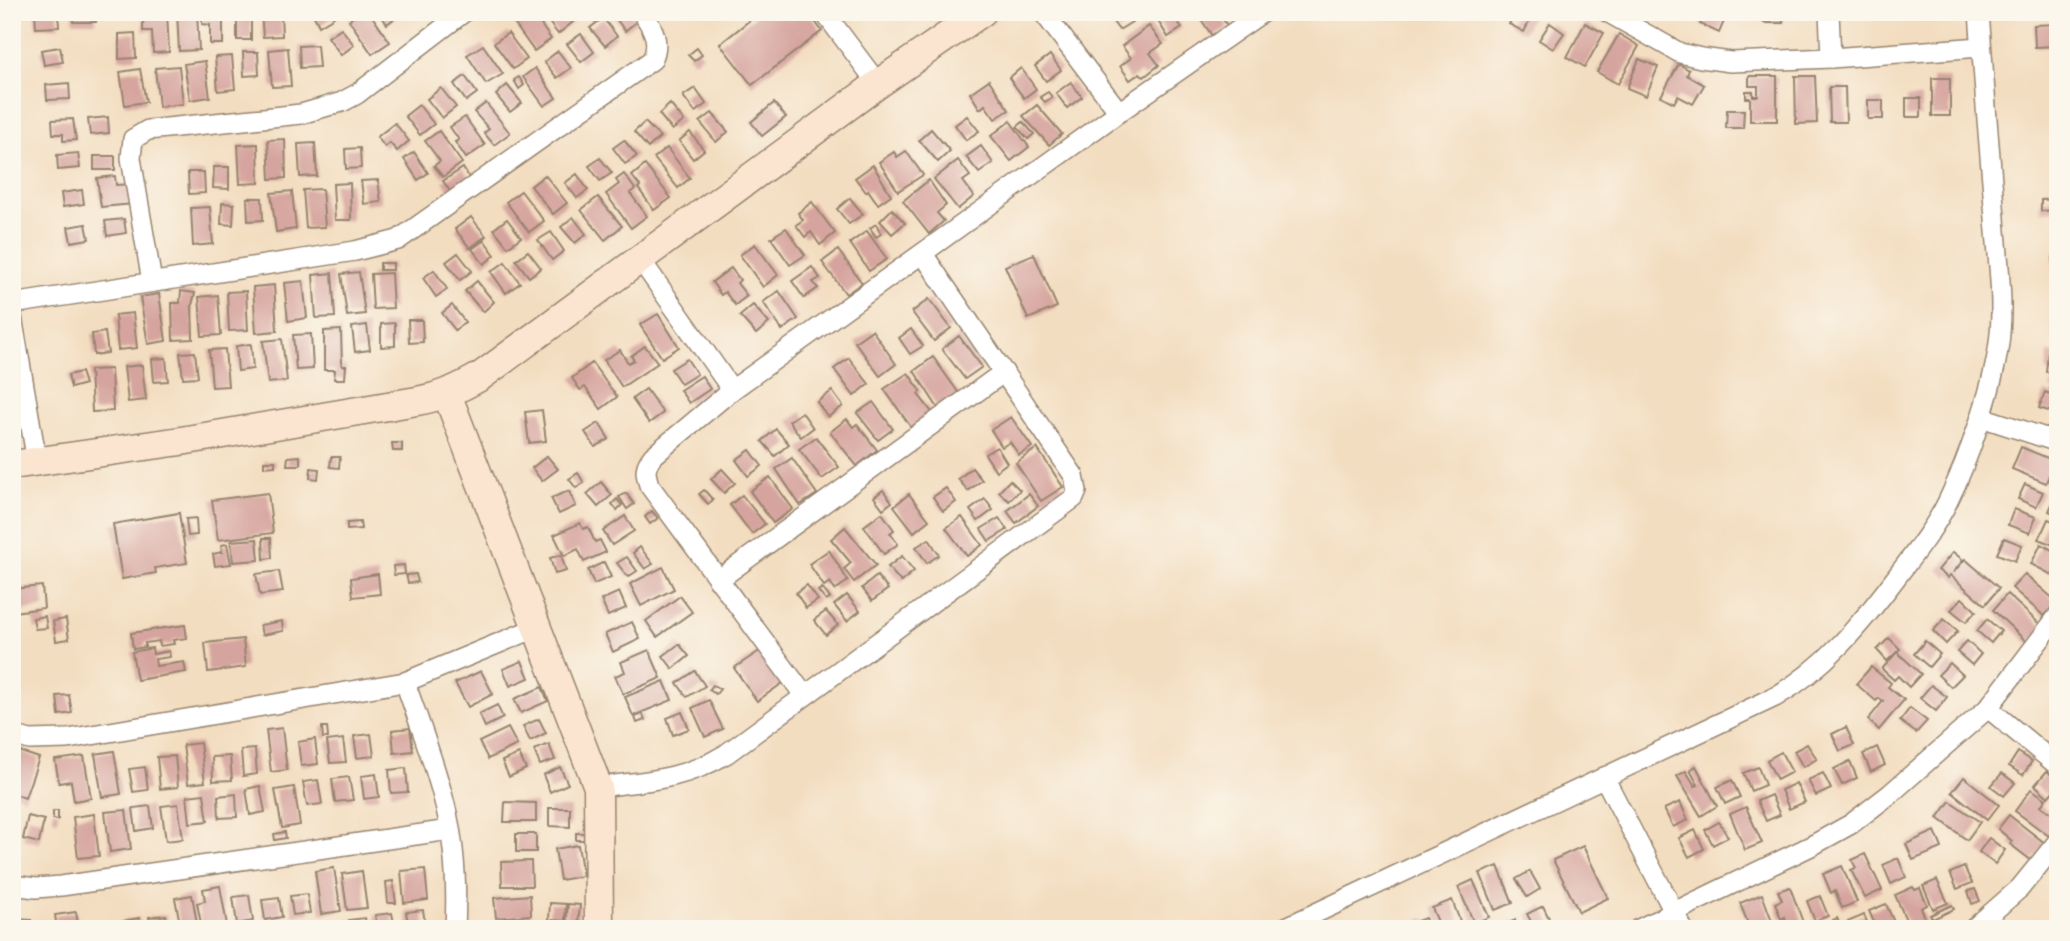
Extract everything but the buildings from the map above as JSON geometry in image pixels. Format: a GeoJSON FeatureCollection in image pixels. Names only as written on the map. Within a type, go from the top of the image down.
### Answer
{"type":"FeatureCollection","features":[{"type":"Feature","properties":{"kind":"street"},"geometry":{"type":"LineString","coordinates":[[152,282],[131,158],[133,139],[148,130],[301,114],[342,102],[357,94],[464,12]]}},
{"type":"Feature","properties":{"kind":"street"},"geometry":{"type":"LineString","coordinates":[[12,304],[355,251],[398,240],[652,60],[657,44],[656,36],[642,12]]}},
{"type":"Feature","properties":{"kind":"street"},"geometry":{"type":"LineString","coordinates":[[824,12],[878,83]]}},
{"type":"Feature","properties":{"kind":"street"},"geometry":{"type":"LineString","coordinates":[[12,316],[24,463],[181,441],[447,394],[481,376],[878,83],[982,12]]}},
{"type":"Feature","properties":{"kind":"street"},"geometry":{"type":"LineString","coordinates":[[1043,12],[1119,112]]}},
{"type":"Feature","properties":{"kind":"street"},"geometry":{"type":"LineString","coordinates":[[804,695],[649,485],[645,473],[646,465],[653,456],[732,390],[1263,12]]}},
{"type":"Feature","properties":{"kind":"street"},"geometry":{"type":"LineString","coordinates":[[1607,12],[1680,52],[1701,58],[1731,61],[1831,58],[1981,47]]}},
{"type":"Feature","properties":{"kind":"street"},"geometry":{"type":"LineString","coordinates":[[1829,12],[1831,58]]}},
{"type":"Feature","properties":{"kind":"street"},"geometry":{"type":"LineString","coordinates":[[1282,929],[1798,684],[1848,639],[1913,555],[1948,502],[1981,417],[1998,351],[2001,316],[1979,12]]}},
{"type":"Feature","properties":{"kind":"street"},"geometry":{"type":"LineString","coordinates":[[598,787],[680,776],[705,767],[1074,498],[1077,484],[1074,476],[923,254]]}},
{"type":"Feature","properties":{"kind":"street"},"geometry":{"type":"LineString","coordinates":[[640,259],[732,390]]}},
{"type":"Feature","properties":{"kind":"street"},"geometry":{"type":"LineString","coordinates":[[718,580],[1004,372]]}},
{"type":"Feature","properties":{"kind":"street"},"geometry":{"type":"LineString","coordinates":[[447,394],[598,787],[598,929]]}},
{"type":"Feature","properties":{"kind":"street"},"geometry":{"type":"LineString","coordinates":[[1981,417],[2058,442]]}},
{"type":"Feature","properties":{"kind":"street"},"geometry":{"type":"LineString","coordinates":[[1639,929],[1679,920],[1851,824],[1890,794],[1988,708],[2058,616]]}},
{"type":"Feature","properties":{"kind":"street"},"geometry":{"type":"LineString","coordinates":[[12,735],[30,740],[68,739],[405,682],[538,627]]}},
{"type":"Feature","properties":{"kind":"street"},"geometry":{"type":"LineString","coordinates":[[405,682],[430,755],[450,830],[455,894],[454,929]]}},
{"type":"Feature","properties":{"kind":"street"},"geometry":{"type":"LineString","coordinates":[[1988,708],[2058,766]]}},
{"type":"Feature","properties":{"kind":"street"},"geometry":{"type":"LineString","coordinates":[[1604,777],[1679,920]]}},
{"type":"Feature","properties":{"kind":"street"},"geometry":{"type":"LineString","coordinates":[[12,885],[36,888],[61,886],[450,830]]}},
{"type":"Feature","properties":{"kind":"street"},"geometry":{"type":"LineString","coordinates":[[1973,929],[2020,888],[2058,841]]}}]}
